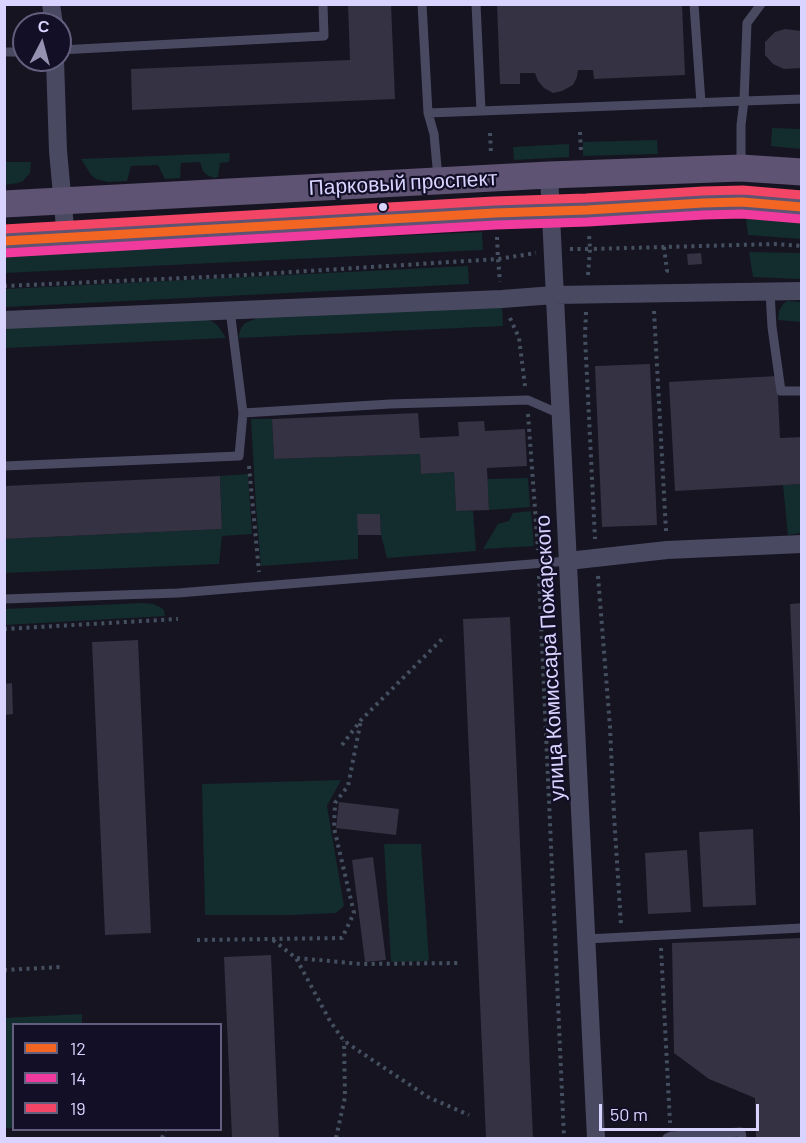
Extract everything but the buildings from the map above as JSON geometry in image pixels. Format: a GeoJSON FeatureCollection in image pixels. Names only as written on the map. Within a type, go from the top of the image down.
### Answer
{"type":"FeatureCollection","features":[{"type":"Feature","properties":{"kind":"main road","name":"Парковый проспект"},"geometry":{"type":"LineString","coordinates":[[4,204],[549,175],[741,168],[801,172]]}},
{"type":"Feature","properties":{"kind":"main road","name":"Парковый проспект"},"geometry":{"type":"LineString","coordinates":[[4,241],[713,203],[741,202],[801,207]]}},
{"type":"Feature","properties":{"kind":"street"},"geometry":{"type":"LineString","coordinates":[[55,72],[58,151],[66,238]]}},
{"type":"Feature","properties":{"kind":"street","name":"улица Комиссара Пожарского"},"geometry":{"type":"LineString","coordinates":[[549,175],[596,1138]]}},
{"type":"Feature","properties":{"kind":"street"},"geometry":{"type":"LineString","coordinates":[[4,320],[555,295],[801,291]]}},
{"type":"Feature","properties":{"kind":"street"},"geometry":{"type":"LineString","coordinates":[[568,561],[667,550],[801,544]]}},
{"type":"Feature","properties":{"kind":"lane"},"geometry":{"type":"LineString","coordinates":[[72,49],[324,36],[323,4]]}},
{"type":"Feature","properties":{"kind":"lane"},"geometry":{"type":"LineString","coordinates":[[422,4],[429,113],[434,134],[438,181]]}},
{"type":"Feature","properties":{"kind":"lane"},"geometry":{"type":"LineString","coordinates":[[476,4],[481,111]]}},
{"type":"Feature","properties":{"kind":"lane"},"geometry":{"type":"LineString","coordinates":[[694,4],[701,103]]}},
{"type":"Feature","properties":{"kind":"lane"},"geometry":{"type":"LineString","coordinates":[[741,168],[747,23],[761,4]]}},
{"type":"Feature","properties":{"kind":"lane"},"geometry":{"type":"LineString","coordinates":[[429,113],[801,99]]}},
{"type":"Feature","properties":{"kind":"lane"},"geometry":{"type":"LineString","coordinates":[[770,292],[772,327],[781,391],[801,391]]}},
{"type":"Feature","properties":{"kind":"lane"},"geometry":{"type":"LineString","coordinates":[[4,466],[239,456],[243,413],[230,310]]}},
{"type":"Feature","properties":{"kind":"lane"},"geometry":{"type":"LineString","coordinates":[[243,413],[390,404],[528,400],[560,414]]}},
{"type":"Feature","properties":{"kind":"lane"},"geometry":{"type":"LineString","coordinates":[[4,599],[178,593],[568,561]]}},
{"type":"Feature","properties":{"kind":"lane"},"geometry":{"type":"LineString","coordinates":[[586,939],[801,928]]}},
{"type":"Feature","properties":{"kind":"lane"},"geometry":{"type":"LineString","coordinates":[[669,1137],[741,1132],[742,1138]]}},
{"type":"Feature","properties":{"kind":"path"},"geometry":{"type":"LineString","coordinates":[[622,938],[610,727],[596,558],[585,336],[590,249],[775,244],[801,246]]}},
{"type":"Feature","properties":{"kind":"path"},"geometry":{"type":"LineString","coordinates":[[664,247],[667,271],[653,294],[667,550]]}},
{"type":"Feature","properties":{"kind":"path"},"geometry":{"type":"LineString","coordinates":[[4,286],[229,276],[498,260],[502,298],[519,338],[528,400],[538,564],[564,1138]]}},
{"type":"Feature","properties":{"kind":"path"},"geometry":{"type":"LineString","coordinates":[[239,456],[248,456],[261,586]]}},
{"type":"Feature","properties":{"kind":"path"},"geometry":{"type":"LineString","coordinates":[[4,629],[178,619]]}},
{"type":"Feature","properties":{"kind":"path"},"geometry":{"type":"LineString","coordinates":[[342,746],[361,720],[445,636]]}},
{"type":"Feature","properties":{"kind":"path"},"geometry":{"type":"LineString","coordinates":[[197,940],[342,938],[354,913],[334,828],[335,803],[348,786],[361,720]]}},
{"type":"Feature","properties":{"kind":"path"},"geometry":{"type":"LineString","coordinates":[[661,935],[669,1137]]}},
{"type":"Feature","properties":{"kind":"path"},"geometry":{"type":"LineString","coordinates":[[273,939],[296,958],[330,1021],[344,1041],[428,1097],[469,1115]]}},
{"type":"Feature","properties":{"kind":"path"},"geometry":{"type":"LineString","coordinates":[[296,958],[361,964],[461,963]]}},
{"type":"Feature","properties":{"kind":"path"},"geometry":{"type":"LineString","coordinates":[[4,970],[61,967]]}},
{"type":"Feature","properties":{"kind":"path"},"geometry":{"type":"LineString","coordinates":[[336,1138],[345,1097],[344,1041]]}},
{"type":"Feature","properties":{"kind":"green space"},"geometry":{"type":"Polygon","coordinates":[[[772,128],[801,129],[801,149],[771,146],[772,128]]]}},
{"type":"Feature","properties":{"kind":"green space"},"geometry":{"type":"Polygon","coordinates":[[[657,140],[658,154],[583,156],[583,142],[657,140]]]}},
{"type":"Feature","properties":{"kind":"green space"},"geometry":{"type":"Polygon","coordinates":[[[569,144],[569,157],[514,160],[513,147],[569,144]]]}},
{"type":"Feature","properties":{"kind":"green space"},"geometry":{"type":"Polygon","coordinates":[[[230,153],[229,162],[220,163],[218,177],[214,178],[203,171],[200,162],[181,163],[180,178],[165,179],[158,165],[131,166],[127,181],[108,182],[91,175],[81,159],[230,153]]]}},
{"type":"Feature","properties":{"kind":"green space"},"geometry":{"type":"Polygon","coordinates":[[[5,162],[31,162],[30,173],[23,181],[5,185],[5,162]]]}},
{"type":"Feature","properties":{"kind":"green space"},"geometry":{"type":"Polygon","coordinates":[[[746,219],[801,222],[801,239],[748,235],[746,219]]]}},
{"type":"Feature","properties":{"kind":"green space"},"geometry":{"type":"Polygon","coordinates":[[[482,232],[483,250],[5,273],[4,254],[482,232]]]}},
{"type":"Feature","properties":{"kind":"green space"},"geometry":{"type":"Polygon","coordinates":[[[749,252],[801,253],[801,279],[753,277],[749,252]]]}},
{"type":"Feature","properties":{"kind":"green space"},"geometry":{"type":"Polygon","coordinates":[[[468,266],[469,284],[5,307],[5,289],[468,266]]]}},
{"type":"Feature","properties":{"kind":"green space"},"geometry":{"type":"Polygon","coordinates":[[[787,301],[801,302],[801,322],[778,320],[779,311],[787,301]]]}},
{"type":"Feature","properties":{"kind":"green space"},"geometry":{"type":"Polygon","coordinates":[[[502,307],[503,326],[238,338],[245,323],[260,317],[502,307]]]}},
{"type":"Feature","properties":{"kind":"green space"},"geometry":{"type":"Polygon","coordinates":[[[205,319],[218,326],[226,338],[5,348],[4,327],[205,319]]]}},
{"type":"Feature","properties":{"kind":"green space"},"geometry":{"type":"Polygon","coordinates":[[[251,419],[272,419],[274,459],[420,454],[421,474],[454,472],[456,511],[473,511],[476,551],[387,558],[381,535],[380,514],[358,514],[358,559],[261,566],[251,419]]]}},
{"type":"Feature","properties":{"kind":"green space"},"geometry":{"type":"Polygon","coordinates":[[[248,474],[252,534],[222,536],[219,564],[5,573],[4,539],[222,529],[220,476],[248,474]]]}},
{"type":"Feature","properties":{"kind":"green space"},"geometry":{"type":"Polygon","coordinates":[[[528,478],[530,507],[489,510],[487,479],[528,478]]]}},
{"type":"Feature","properties":{"kind":"green space"},"geometry":{"type":"Polygon","coordinates":[[[801,484],[801,533],[788,535],[783,485],[801,484]]]}},
{"type":"Feature","properties":{"kind":"green space"},"geometry":{"type":"Polygon","coordinates":[[[531,511],[534,546],[483,549],[498,524],[509,521],[513,513],[531,511]]]}},
{"type":"Feature","properties":{"kind":"green space"},"geometry":{"type":"Polygon","coordinates":[[[143,603],[160,607],[164,610],[165,616],[5,625],[5,609],[143,603]]]}},
{"type":"Feature","properties":{"kind":"green space"},"geometry":{"type":"Polygon","coordinates":[[[341,780],[327,806],[344,906],[336,913],[205,915],[202,784],[341,780]]]}},
{"type":"Feature","properties":{"kind":"green space"},"geometry":{"type":"Polygon","coordinates":[[[384,844],[421,844],[429,961],[391,962],[384,844]]]}},
{"type":"Feature","properties":{"kind":"green space"},"geometry":{"type":"Polygon","coordinates":[[[82,1014],[82,1023],[12,1023],[12,1128],[5,1128],[5,1018],[82,1014]]]}},
{"type":"Feature","properties":{"kind":"transit line","name":"19"},"geometry":{"type":"LineString","coordinates":[[4,229],[703,191],[743,190],[802,195]]}},
{"type":"Feature","properties":{"kind":"transit line","name":"12"},"geometry":{"type":"LineString","coordinates":[[4,241],[703,203],[742,202],[802,207]]}},
{"type":"Feature","properties":{"kind":"transit line","name":"14"},"geometry":{"type":"LineString","coordinates":[[5,253],[704,215],[742,214],[801,219]]}}]}
